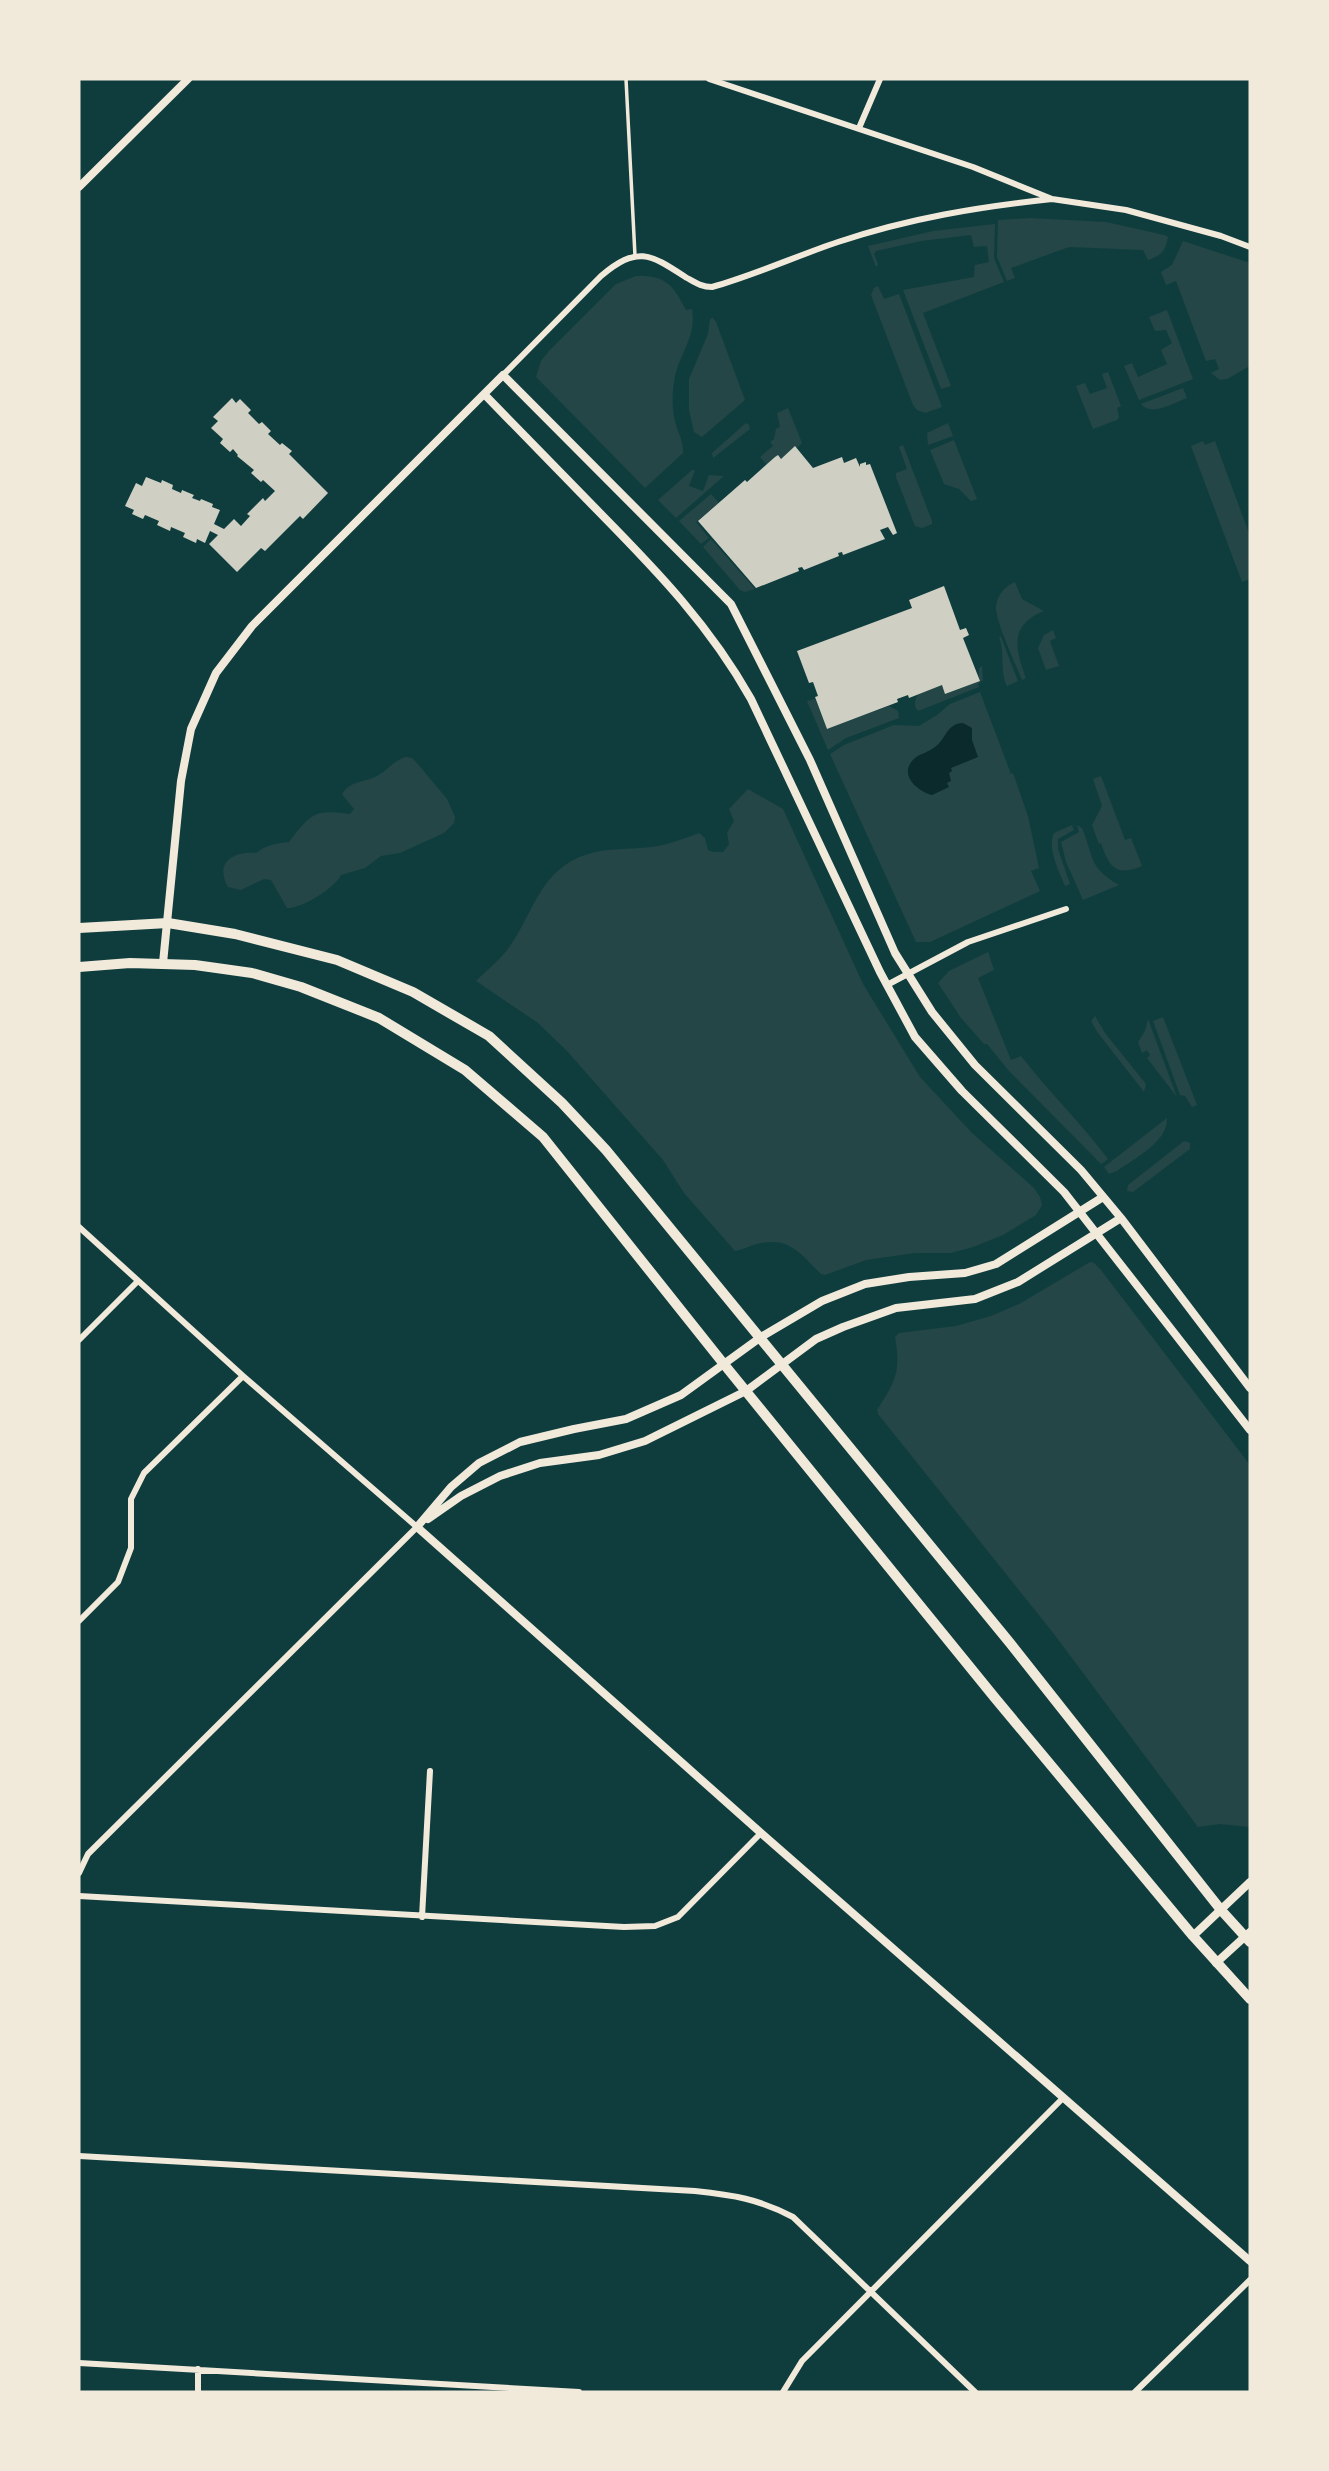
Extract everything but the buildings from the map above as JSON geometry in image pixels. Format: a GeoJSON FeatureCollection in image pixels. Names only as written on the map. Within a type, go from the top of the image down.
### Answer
{"type":"FeatureCollection","features":[{"type":"Feature","properties":{"kind":"main road"},"geometry":{"type":"LineString","coordinates":[[79,928],[168,923],[235,934],[337,960],[413,992],[489,1036],[562,1103],[606,1150],[1010,1643],[1221,1910],[1249,1937]]}},
{"type":"Feature","properties":{"kind":"main road"},"geometry":{"type":"LineString","coordinates":[[79,967],[163,963],[195,965],[252,973],[301,987],[379,1018],[465,1070],[543,1137],[723,1363],[1193,1936],[1250,1999]]}},
{"type":"Feature","properties":{"kind":"street"},"geometry":{"type":"LineString","coordinates":[[79,187],[188,79]]}},
{"type":"Feature","properties":{"kind":"street"},"geometry":{"type":"LineString","coordinates":[[709,79],[973,167],[1052,199],[1126,211],[1221,236],[1250,247]]}},
{"type":"Feature","properties":{"kind":"street"},"geometry":{"type":"LineString","coordinates":[[859,128],[880,79]]}},
{"type":"Feature","properties":{"kind":"street"},"geometry":{"type":"LineString","coordinates":[[163,963],[181,781],[191,729],[216,673],[252,626],[601,276],[617,263],[635,256],[651,257],[668,263],[699,285],[712,287],[840,241],[914,219],[976,207],[1052,199]]}},
{"type":"Feature","properties":{"kind":"street"},"geometry":{"type":"LineString","coordinates":[[503,375],[731,604],[810,760],[895,953],[932,1012],[975,1065],[1081,1170],[1104,1197],[1250,1388]]}},
{"type":"Feature","properties":{"kind":"street"},"geometry":{"type":"LineString","coordinates":[[484,394],[648,561],[729,660],[751,699],[887,985],[915,1037],[962,1091],[1064,1192],[1250,1430]]}},
{"type":"Feature","properties":{"kind":"street"},"geometry":{"type":"LineString","coordinates":[[887,985],[968,942],[1066,909]]}},
{"type":"Feature","properties":{"kind":"street"},"geometry":{"type":"LineString","coordinates":[[79,1873],[88,1854],[417,1527],[451,1487],[480,1463],[520,1442],[626,1419],[681,1395],[761,1337],[822,1301],[865,1283],[965,1273],[996,1264],[1104,1197]]}},
{"type":"Feature","properties":{"kind":"street"},"geometry":{"type":"LineString","coordinates":[[417,1527],[461,1496],[500,1476],[540,1463],[599,1455],[645,1441],[746,1391],[816,1339],[897,1308],[975,1298],[1018,1282],[1121,1218]]}},
{"type":"Feature","properties":{"kind":"street"},"geometry":{"type":"LineString","coordinates":[[79,1227],[243,1376],[1250,2261]]}},
{"type":"Feature","properties":{"kind":"street"},"geometry":{"type":"LineString","coordinates":[[79,1340],[137,1282]]}},
{"type":"Feature","properties":{"kind":"street"},"geometry":{"type":"LineString","coordinates":[[79,1621],[118,1582],[131,1548],[131,1499],[144,1473],[243,1376]]}},
{"type":"Feature","properties":{"kind":"street"},"geometry":{"type":"LineString","coordinates":[[422,1917],[430,1771]]}},
{"type":"Feature","properties":{"kind":"street"},"geometry":{"type":"LineString","coordinates":[[79,1896],[422,1917],[624,1927],[656,1926],[678,1917],[761,1833]]}},
{"type":"Feature","properties":{"kind":"street"},"geometry":{"type":"LineString","coordinates":[[1193,1936],[1250,1882]]}},
{"type":"Feature","properties":{"kind":"street"},"geometry":{"type":"LineString","coordinates":[[1216,1963],[1249,1937]]}},
{"type":"Feature","properties":{"kind":"street"},"geometry":{"type":"LineString","coordinates":[[783,2392],[802,2361],[1063,2098]]}},
{"type":"Feature","properties":{"kind":"street"},"geometry":{"type":"LineString","coordinates":[[79,2156],[732,2194],[769,2204],[793,2217],[975,2392]]}},
{"type":"Feature","properties":{"kind":"street"},"geometry":{"type":"LineString","coordinates":[[1135,2392],[1250,2280]]}},
{"type":"Feature","properties":{"kind":"street"},"geometry":{"type":"LineString","coordinates":[[79,2363],[579,2392]]}},
{"type":"Feature","properties":{"kind":"street"},"geometry":{"type":"LineString","coordinates":[[198,2369],[198,2392]]}},
{"type":"Feature","properties":{"kind":"street"},"geometry":{"type":"LineString","coordinates":[[445,2384],[445,2392]]}},
{"type":"Feature","properties":{"kind":"lane"},"geometry":{"type":"LineString","coordinates":[[626,79],[635,256]]}},
{"type":"Feature","properties":{"kind":"shaded area"},"geometry":{"type":"Polygon","coordinates":[[[1030,218],[1106,222],[1168,237],[1162,252],[1148,260],[1143,250],[1069,247],[1011,268],[1015,278],[1007,281],[997,257],[998,220],[1030,218]]]}},
{"type":"Feature","properties":{"kind":"shaded area"},"geometry":{"type":"Polygon","coordinates":[[[995,224],[994,258],[1004,282],[923,313],[951,386],[941,389],[903,290],[974,277],[975,265],[989,262],[987,246],[974,247],[971,235],[921,241],[876,251],[876,267],[868,246],[933,231],[995,224]]]}},
{"type":"Feature","properties":{"kind":"shaded area"},"geometry":{"type":"Polygon","coordinates":[[[1183,241],[1250,263],[1250,366],[1227,379],[1220,380],[1211,373],[1219,369],[1215,359],[1206,361],[1176,281],[1166,285],[1161,272],[1172,265],[1183,241]]]}},
{"type":"Feature","properties":{"kind":"shaded area"},"geometry":{"type":"Polygon","coordinates":[[[636,276],[655,277],[667,283],[686,310],[692,309],[693,320],[676,373],[673,392],[674,416],[683,453],[645,488],[536,377],[541,361],[549,351],[616,284],[636,276]]]}},
{"type":"Feature","properties":{"kind":"shaded area"},"geometry":{"type":"Polygon","coordinates":[[[878,286],[884,299],[899,294],[942,407],[925,413],[913,405],[871,295],[878,286]]]}},
{"type":"Feature","properties":{"kind":"shaded area"},"geometry":{"type":"Polygon","coordinates":[[[1167,310],[1193,379],[1139,400],[1124,366],[1132,363],[1138,377],[1167,364],[1161,350],[1172,343],[1166,330],[1155,331],[1149,317],[1167,310]]]}},
{"type":"Feature","properties":{"kind":"shaded area"},"geometry":{"type":"Polygon","coordinates":[[[713,318],[745,400],[702,437],[694,432],[689,410],[689,379],[708,334],[710,319],[713,318]]]}},
{"type":"Feature","properties":{"kind":"shaded area"},"geometry":{"type":"Polygon","coordinates":[[[1108,372],[1121,406],[1117,408],[1119,417],[1093,429],[1076,386],[1085,383],[1090,394],[1107,388],[1102,374],[1108,372]]]}},
{"type":"Feature","properties":{"kind":"shaded area"},"geometry":{"type":"Polygon","coordinates":[[[1183,388],[1187,398],[1169,406],[1151,409],[1141,404],[1183,388]]]}},
{"type":"Feature","properties":{"kind":"shaded area"},"geometry":{"type":"Polygon","coordinates":[[[788,408],[802,443],[781,459],[778,456],[767,465],[760,457],[773,446],[770,442],[774,439],[776,429],[780,427],[777,413],[788,408]]]}},
{"type":"Feature","properties":{"kind":"shaded area"},"geometry":{"type":"Polygon","coordinates":[[[746,423],[750,429],[713,458],[712,453],[746,423]]]}},
{"type":"Feature","properties":{"kind":"shaded area"},"geometry":{"type":"Polygon","coordinates":[[[948,423],[953,436],[928,445],[927,433],[948,423]]]}},
{"type":"Feature","properties":{"kind":"shaded area"},"geometry":{"type":"Polygon","coordinates":[[[954,440],[977,499],[971,501],[959,489],[944,484],[930,450],[954,440]]]}},
{"type":"Feature","properties":{"kind":"shaded area"},"geometry":{"type":"Polygon","coordinates":[[[1203,441],[1205,445],[1215,441],[1250,536],[1250,579],[1242,582],[1191,446],[1203,441]]]}},
{"type":"Feature","properties":{"kind":"shaded area"},"geometry":{"type":"Polygon","coordinates":[[[903,445],[932,521],[932,524],[922,528],[915,526],[896,477],[896,473],[907,469],[899,447],[903,445]]]}},
{"type":"Feature","properties":{"kind":"shaded area"},"geometry":{"type":"Polygon","coordinates":[[[695,470],[689,486],[703,491],[709,475],[724,476],[676,518],[658,500],[695,470]]]}},
{"type":"Feature","properties":{"kind":"shaded area"},"geometry":{"type":"Polygon","coordinates":[[[711,494],[719,503],[696,522],[709,538],[701,544],[679,521],[711,494]]]}},
{"type":"Feature","properties":{"kind":"shaded area"},"geometry":{"type":"Polygon","coordinates":[[[711,539],[755,589],[745,592],[740,590],[703,547],[711,539]]]}},
{"type":"Feature","properties":{"kind":"shaded area"},"geometry":{"type":"Polygon","coordinates":[[[1015,582],[1022,599],[1044,611],[1025,623],[1020,631],[1019,657],[1026,678],[1022,680],[1002,632],[996,607],[1002,592],[1015,582]]]}},
{"type":"Feature","properties":{"kind":"shaded area"},"geometry":{"type":"Polygon","coordinates":[[[1053,630],[1056,638],[1050,641],[1059,666],[1046,670],[1038,648],[1044,635],[1053,630]]]}},
{"type":"Feature","properties":{"kind":"shaded area"},"geometry":{"type":"Polygon","coordinates":[[[999,637],[1018,681],[1007,686],[1004,675],[999,637]]]}},
{"type":"Feature","properties":{"kind":"shaded area"},"geometry":{"type":"Polygon","coordinates":[[[982,666],[983,680],[978,684],[979,687],[918,711],[916,709],[918,694],[942,685],[946,694],[979,681],[979,668],[982,666]]]}},
{"type":"Feature","properties":{"kind":"shaded area"},"geometry":{"type":"Polygon","coordinates":[[[980,692],[1028,816],[1039,868],[1031,871],[1040,891],[930,942],[916,942],[830,754],[844,745],[894,725],[919,726],[950,704],[980,692]]]}},
{"type":"Feature","properties":{"kind":"shaded area"},"geometry":{"type":"Polygon","coordinates":[[[815,699],[827,729],[889,706],[898,711],[899,718],[846,738],[828,750],[807,701],[815,699]]]}},
{"type":"Feature","properties":{"kind":"shaded area"},"geometry":{"type":"Polygon","coordinates":[[[963,723],[972,728],[972,740],[978,757],[951,768],[951,781],[947,783],[949,787],[932,795],[920,790],[909,776],[910,764],[939,744],[950,728],[963,723]]]}},
{"type":"Feature","properties":{"kind":"shaded area"},"geometry":{"type":"Polygon","coordinates":[[[405,757],[412,758],[417,763],[447,799],[455,817],[454,823],[444,833],[400,853],[381,856],[365,868],[341,875],[325,891],[293,907],[287,908],[271,880],[264,879],[241,890],[228,887],[223,871],[234,856],[256,853],[272,845],[289,842],[308,820],[320,813],[350,814],[354,809],[342,794],[346,789],[377,776],[405,757]]]}},
{"type":"Feature","properties":{"kind":"shaded area"},"geometry":{"type":"Polygon","coordinates":[[[1101,776],[1125,840],[1131,838],[1142,866],[1126,870],[1115,868],[1101,843],[1099,844],[1092,825],[1102,806],[1093,779],[1101,776]]]}},
{"type":"Feature","properties":{"kind":"shaded area"},"geometry":{"type":"Polygon","coordinates":[[[748,789],[783,809],[863,984],[920,1077],[972,1133],[1034,1188],[1042,1205],[1036,1215],[1003,1235],[973,1247],[951,1253],[915,1253],[866,1260],[825,1275],[786,1244],[768,1242],[735,1251],[684,1193],[663,1160],[567,1051],[538,1023],[476,981],[510,946],[540,892],[559,870],[588,854],[658,846],[699,833],[705,838],[708,850],[723,852],[729,844],[727,833],[734,821],[729,809],[748,789]]]}},
{"type":"Feature","properties":{"kind":"shaded area"},"geometry":{"type":"Polygon","coordinates":[[[1072,825],[1074,830],[1058,839],[1058,849],[1070,884],[1065,886],[1055,860],[1052,839],[1054,833],[1072,825]]]}},
{"type":"Feature","properties":{"kind":"shaded area"},"geometry":{"type":"Polygon","coordinates":[[[1077,825],[1082,828],[1097,867],[1119,885],[1083,900],[1066,862],[1061,842],[1079,832],[1077,825]]]}},
{"type":"Feature","properties":{"kind":"shaded area"},"geometry":{"type":"Polygon","coordinates":[[[988,952],[994,970],[978,978],[1011,1060],[1021,1056],[1108,1159],[1101,1164],[1009,1071],[987,1044],[984,1044],[961,1018],[938,983],[949,971],[988,952]]]}},
{"type":"Feature","properties":{"kind":"shaded area"},"geometry":{"type":"Polygon","coordinates":[[[1095,1016],[1105,1033],[1146,1084],[1144,1092],[1098,1033],[1091,1021],[1095,1016]]]}},
{"type":"Feature","properties":{"kind":"shaded area"},"geometry":{"type":"Polygon","coordinates":[[[1163,1017],[1197,1105],[1192,1107],[1185,1096],[1180,1095],[1153,1021],[1163,1017]]]}},
{"type":"Feature","properties":{"kind":"shaded area"},"geometry":{"type":"Polygon","coordinates":[[[1148,1019],[1177,1097],[1147,1058],[1150,1055],[1147,1050],[1142,1053],[1138,1042],[1148,1019]]]}},
{"type":"Feature","properties":{"kind":"shaded area"},"geometry":{"type":"Polygon","coordinates":[[[1167,1118],[1162,1135],[1149,1149],[1109,1174],[1104,1167],[1167,1118]]]}},
{"type":"Feature","properties":{"kind":"shaded area"},"geometry":{"type":"Polygon","coordinates":[[[1184,1141],[1190,1143],[1190,1149],[1133,1192],[1127,1191],[1128,1185],[1184,1141]]]}},
{"type":"Feature","properties":{"kind":"shaded area"},"geometry":{"type":"Polygon","coordinates":[[[1090,1262],[1101,1270],[1250,1465],[1250,1827],[1220,1824],[1198,1827],[1054,1634],[878,1414],[877,1410],[889,1391],[897,1368],[895,1337],[899,1333],[956,1326],[991,1316],[1021,1303],[1090,1262]]]}}]}
